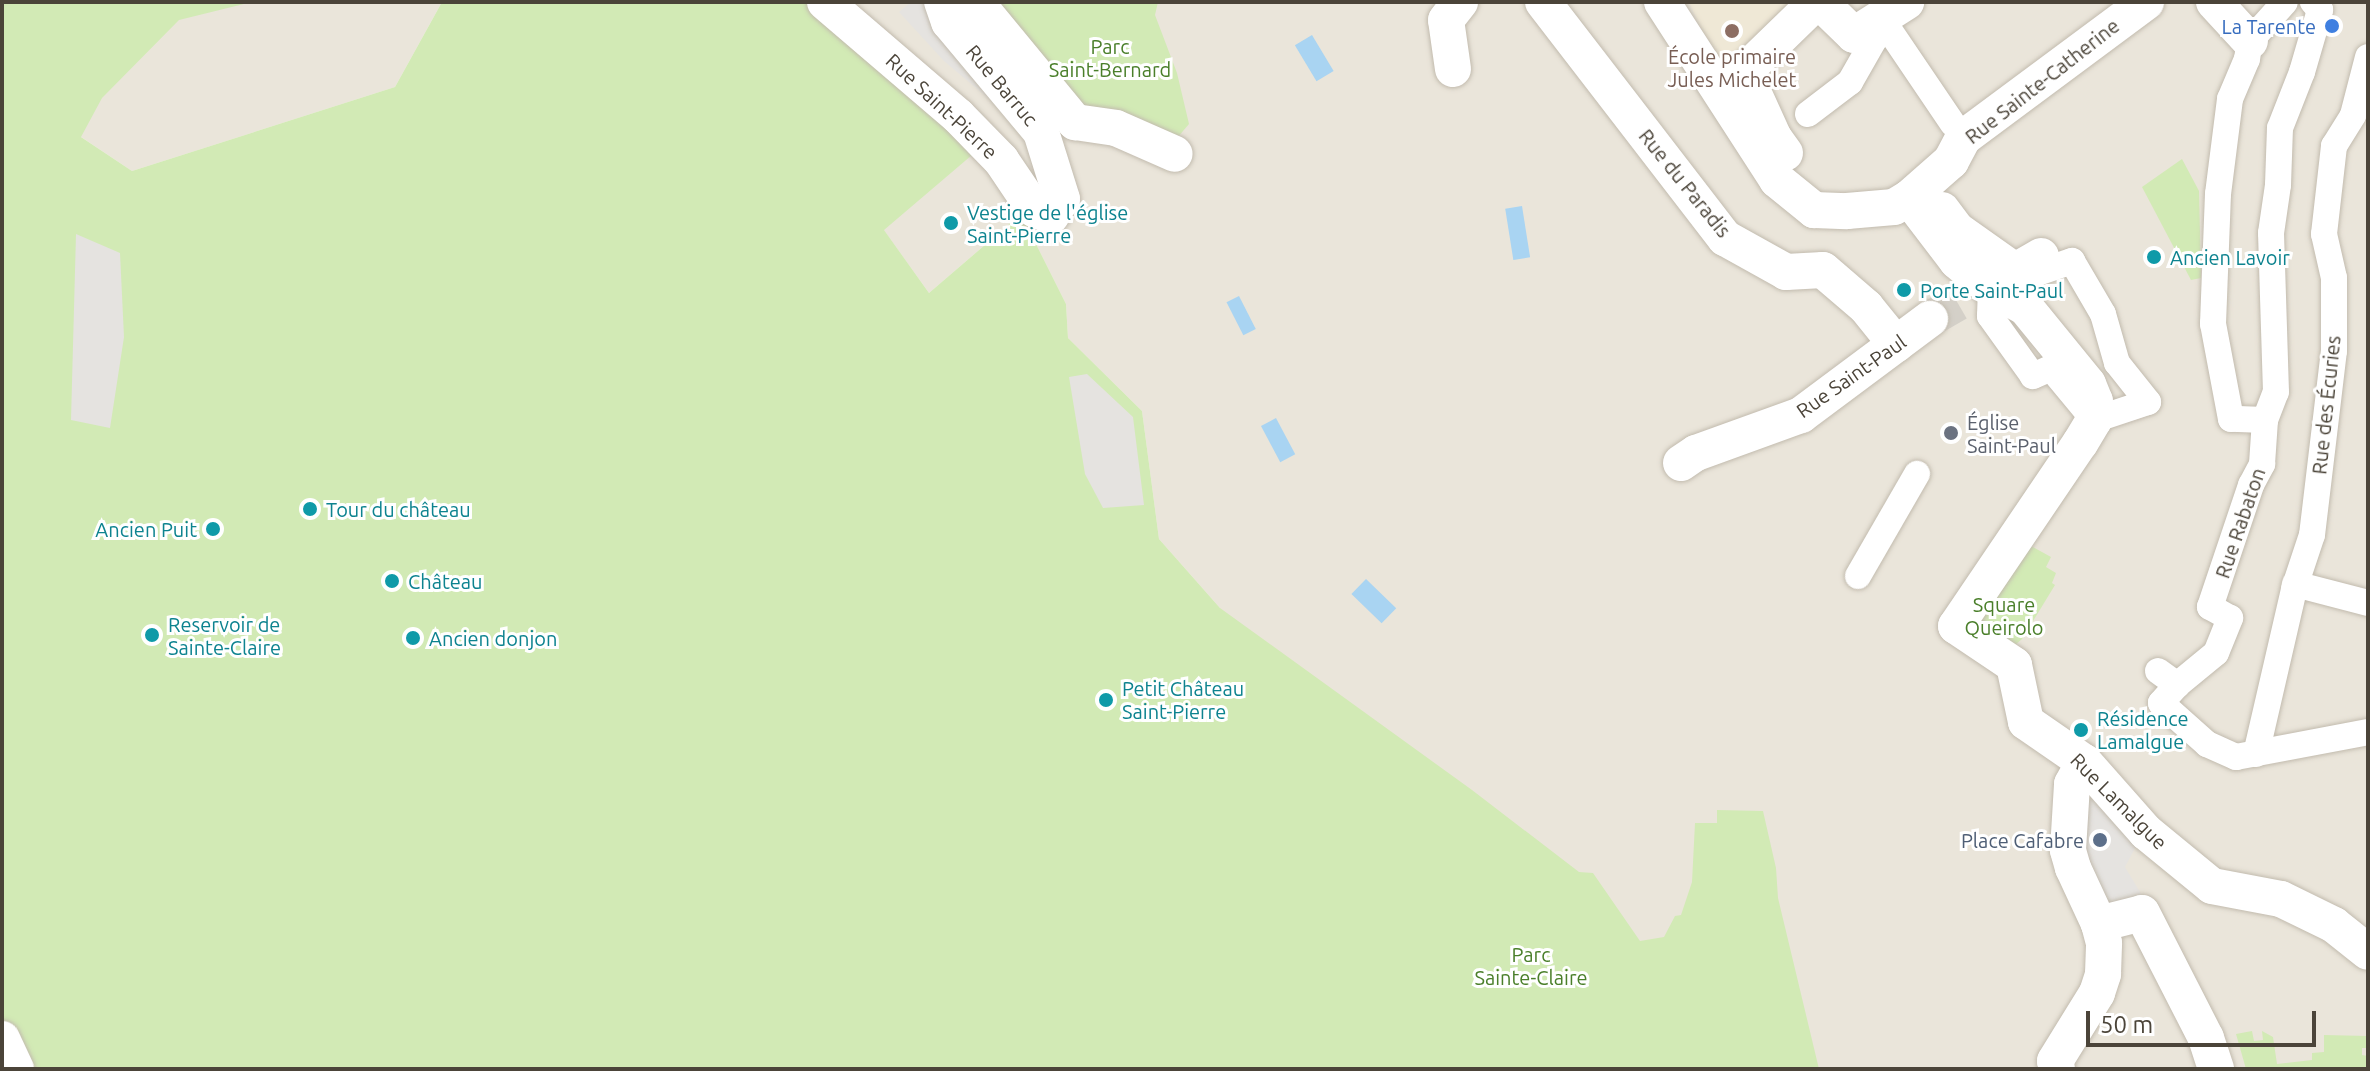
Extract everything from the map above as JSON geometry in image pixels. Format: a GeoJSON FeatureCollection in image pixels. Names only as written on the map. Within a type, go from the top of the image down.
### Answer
{"type":"FeatureCollection","features":[{"type":"Feature","properties":{"kind":"street","name":"Rue Saint-Pierre"},"geometry":{"type":"LineString","coordinates":[[825,2],[958,116],[1001,160],[1034,209],[1051,216]]}},
{"type":"Feature","properties":{"kind":"street","name":"Rue Barruc"},"geometry":{"type":"LineString","coordinates":[[942,2],[949,22],[1041,132],[1062,199],[1051,216]]}},
{"type":"Feature","properties":{"kind":"street","name":"Rue Barruc"},"geometry":{"type":"LineString","coordinates":[[976,2],[1075,122],[1116,128],[1175,154]]}},
{"type":"Feature","properties":{"kind":"street"},"geometry":{"type":"LineString","coordinates":[[1453,69],[1446,20],[1460,2]]}},
{"type":"Feature","properties":{"kind":"street","name":"Rue du Paradis"},"geometry":{"type":"LineString","coordinates":[[1543,2],[1725,238],[1786,272],[1823,270],[1866,307],[1896,344]]}},
{"type":"Feature","properties":{"kind":"street"},"geometry":{"type":"LineString","coordinates":[[1662,2],[1777,180],[1814,210],[1894,207],[1916,192]]}},
{"type":"Feature","properties":{"kind":"street"},"geometry":{"type":"LineString","coordinates":[[1847,211],[1801,173],[1774,138],[1744,72],[1818,2],[1854,35],[1888,20]]}},
{"type":"Feature","properties":{"kind":"street","name":"Rue Sainte-Catherine"},"geometry":{"type":"LineString","coordinates":[[1916,192],[1951,161],[1963,138],[2146,2]]}},
{"type":"Feature","properties":{"kind":"street"},"geometry":{"type":"LineString","coordinates":[[2214,2],[2250,41]]}},
{"type":"Feature","properties":{"kind":"street"},"geometry":{"type":"LineString","coordinates":[[2265,420],[2231,419],[2213,324],[2218,194],[2230,99],[2247,59],[2250,41],[2285,2]]}},
{"type":"Feature","properties":{"kind":"street","name":"Rue Rabaton"},"geometry":{"type":"LineString","coordinates":[[2256,754],[2236,757],[2207,744],[2161,703],[2168,678],[2216,653],[2230,618],[2210,607],[2251,485],[2262,464],[2265,420],[2276,392],[2271,233],[2278,185],[2280,128],[2302,72],[2320,10],[2313,2]]}},
{"type":"Feature","properties":{"kind":"street"},"geometry":{"type":"LineString","coordinates":[[1808,114],[1850,82],[1888,20]]}},
{"type":"Feature","properties":{"kind":"street"},"geometry":{"type":"LineString","coordinates":[[1888,20],[1953,124]]}},
{"type":"Feature","properties":{"kind":"street","name":"Rue des Écuries"},"geometry":{"type":"LineString","coordinates":[[2256,754],[2295,584],[2312,535],[2334,351],[2334,278],[2324,234],[2334,146],[2353,115],[2368,57]]}},
{"type":"Feature","properties":{"kind":"street"},"geometry":{"type":"LineString","coordinates":[[1916,192],[1957,230],[2015,271],[2041,256]]}},
{"type":"Feature","properties":{"kind":"street"},"geometry":{"type":"LineString","coordinates":[[1916,192],[1957,261],[1967,299]]}},
{"type":"Feature","properties":{"kind":"street"},"geometry":{"type":"LineString","coordinates":[[2072,261],[2103,314],[2117,363],[2148,402],[2094,420],[2095,401],[2088,384],[2026,308],[1967,299],[2072,261]]}},
{"type":"Feature","properties":{"kind":"street","name":"Rue Saint-Paul"},"geometry":{"type":"LineString","coordinates":[[1681,463],[1696,453],[1801,415],[1896,344],[1967,299]]}},
{"type":"Feature","properties":{"kind":"street","name":"Rue Lamalgue"},"geometry":{"type":"LineString","coordinates":[[2094,420],[1956,626],[2014,665],[2026,722],[2084,762],[2146,832],[2212,886],[2281,899],[2334,925],[2368,952]]}},
{"type":"Feature","properties":{"kind":"street"},"geometry":{"type":"LineString","coordinates":[[1858,576],[1917,474]]}},
{"type":"Feature","properties":{"kind":"street"},"geometry":{"type":"LineString","coordinates":[[2295,584],[2368,603]]}},
{"type":"Feature","properties":{"kind":"street"},"geometry":{"type":"LineString","coordinates":[[2256,754],[2368,732]]}},
{"type":"Feature","properties":{"kind":"street"},"geometry":{"type":"LineString","coordinates":[[2057,1069],[2055,1061],[2097,993],[2103,974],[2104,943],[2099,924],[2068,850],[2072,784],[2084,762]]}},
{"type":"Feature","properties":{"kind":"street"},"geometry":{"type":"LineString","coordinates":[[2099,924],[2142,913],[2200,1024],[2216,1069]]}},
{"type":"Feature","properties":{"kind":"street"},"geometry":{"type":"LineString","coordinates":[[2,1039],[16,1069]]}},
{"type":"Feature","properties":{"kind":"shaded area"},"geometry":{"type":"Polygon","coordinates":[[[2,2],[442,2],[395,87],[132,171],[2,84],[2,2]]]}},
{"type":"Feature","properties":{"kind":"shaded area"},"geometry":{"type":"Polygon","coordinates":[[[811,2],[2368,2],[2368,1069],[1309,1069],[1220,608],[1159,539],[1142,411],[1068,338],[1066,304],[1021,214],[929,293],[883,229],[971,155],[811,2]]]}},
{"type":"Feature","properties":{"kind":"shaded area"},"geometry":{"type":"Polygon","coordinates":[[[911,2],[938,2],[1026,136],[944,61],[899,12],[911,2]]]}},
{"type":"Feature","properties":{"kind":"shaded area","name":"École primaire Jules Michelet"},"geometry":{"type":"Polygon","coordinates":[[[1689,2],[1792,2],[1721,70],[1689,2]]]}},
{"type":"Feature","properties":{"kind":"shaded area"},"geometry":{"type":"Polygon","coordinates":[[[76,234],[120,253],[124,337],[110,428],[71,420],[76,234]]]}},
{"type":"Feature","properties":{"kind":"shaded area"},"geometry":{"type":"Polygon","coordinates":[[[1087,374],[1133,417],[1144,505],[1103,508],[1085,474],[1069,377],[1087,374]]]}},
{"type":"Feature","properties":{"kind":"shaded area","name":"Place Cafabre"},"geometry":{"type":"Polygon","coordinates":[[[2070,774],[2142,835],[2125,867],[2143,897],[2090,906],[2070,774]]]}},
{"type":"Feature","properties":{"kind":"green space","name":"Parc Sainte-Claire"},"geometry":{"type":"Polygon","coordinates":[[[6,2],[252,2],[179,20],[102,98],[81,137],[132,171],[395,87],[442,2],[811,2],[948,127],[972,155],[884,230],[929,293],[1021,214],[1066,304],[1068,338],[1142,411],[1159,539],[1220,608],[1472,790],[1579,872],[1593,873],[1640,941],[1664,937],[1675,916],[1681,915],[1692,882],[1695,823],[1717,823],[1717,810],[1763,811],[1776,868],[1778,898],[1819,1069],[2,1069],[2,5],[6,2]]]}},
{"type":"Feature","properties":{"kind":"green space","name":"Parc Saint-Bernard"},"geometry":{"type":"Polygon","coordinates":[[[987,2],[1158,2],[1155,15],[1177,73],[1189,124],[1171,145],[1078,117],[987,2]]]}},
{"type":"Feature","properties":{"kind":"green space"},"geometry":{"type":"Polygon","coordinates":[[[2182,159],[2199,191],[2201,278],[2191,280],[2142,187],[2182,159]]]}},
{"type":"Feature","properties":{"kind":"green space","name":"Square Queirolo"},"geometry":{"type":"Polygon","coordinates":[[[2020,540],[2051,557],[2046,567],[2056,573],[2052,583],[2055,585],[2022,639],[2007,652],[1964,628],[2020,540]]]}},
{"type":"Feature","properties":{"kind":"green space"},"geometry":{"type":"Polygon","coordinates":[[[2252,1031],[2254,1041],[2263,1040],[2262,1031],[2273,1037],[2277,1064],[2312,1060],[2312,1053],[2324,1052],[2324,1035],[2368,1036],[2368,1048],[2362,1048],[2362,1055],[2368,1056],[2367,1069],[2246,1069],[2236,1034],[2252,1031]]]}},
{"type":"Feature","properties":{"kind":"water"},"geometry":{"type":"Polygon","coordinates":[[[1312,35],[1334,71],[1316,81],[1295,45],[1312,35]]]}},
{"type":"Feature","properties":{"kind":"water"},"geometry":{"type":"Polygon","coordinates":[[[1522,206],[1530,257],[1513,260],[1505,209],[1522,206]]]}},
{"type":"Feature","properties":{"kind":"water"},"geometry":{"type":"Polygon","coordinates":[[[1239,296],[1256,329],[1243,335],[1227,302],[1239,296]]]}},
{"type":"Feature","properties":{"kind":"water"},"geometry":{"type":"Polygon","coordinates":[[[1276,418],[1295,454],[1280,462],[1261,426],[1276,418]]]}},
{"type":"Feature","properties":{"kind":"water"},"geometry":{"type":"Polygon","coordinates":[[[1366,579],[1396,608],[1382,623],[1351,594],[1366,579]]]}},
{"type":"Feature","properties":{"kind":"tunnel"},"geometry":{"type":"LineString","coordinates":[[1930,319],[1958,303]]}},
{"type":"Feature","properties":{"kind":"place","name":"La Tarente"},"geometry":{"type":"Point","coordinates":[2332,26]}},
{"type":"Feature","properties":{"kind":"place","name":"École primaire Jules Michelet"},"geometry":{"type":"Point","coordinates":[1732,31]}},
{"type":"Feature","properties":{"kind":"place","name":"Vestige de l'église Saint-Pierre"},"geometry":{"type":"Point","coordinates":[951,223]}},
{"type":"Feature","properties":{"kind":"place","name":"Ancien Lavoir"},"geometry":{"type":"Point","coordinates":[2154,257]}},
{"type":"Feature","properties":{"kind":"place","name":"Porte Saint-Paul"},"geometry":{"type":"Point","coordinates":[1904,290]}},
{"type":"Feature","properties":{"kind":"place","name":"Église Saint-Paul"},"geometry":{"type":"Point","coordinates":[1951,433]}},
{"type":"Feature","properties":{"kind":"place","name":"Tour du château"},"geometry":{"type":"Point","coordinates":[310,509]}},
{"type":"Feature","properties":{"kind":"place","name":"Ancien Puit"},"geometry":{"type":"Point","coordinates":[213,529]}},
{"type":"Feature","properties":{"kind":"place","name":"Château"},"geometry":{"type":"Point","coordinates":[392,581]}},
{"type":"Feature","properties":{"kind":"place","name":"Reservoir de Sainte-Claire"},"geometry":{"type":"Point","coordinates":[152,635]}},
{"type":"Feature","properties":{"kind":"place","name":"Ancien donjon"},"geometry":{"type":"Point","coordinates":[413,638]}},
{"type":"Feature","properties":{"kind":"place","name":"Petit Château Saint-Pierre"},"geometry":{"type":"Point","coordinates":[1106,700]}},
{"type":"Feature","properties":{"kind":"place","name":"Résidence Lamalgue"},"geometry":{"type":"Point","coordinates":[2081,730]}},
{"type":"Feature","properties":{"kind":"place","name":"Place Cafabre"},"geometry":{"type":"Point","coordinates":[2100,840]}}]}
